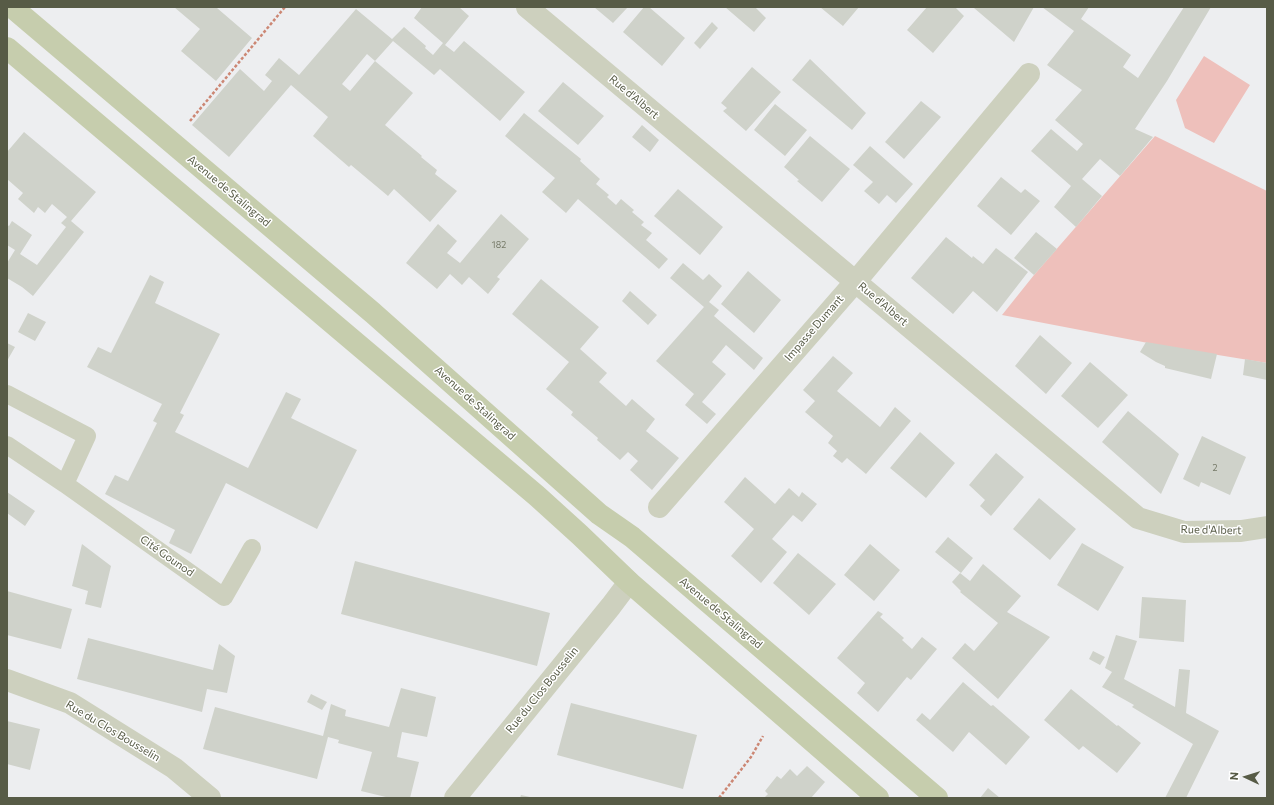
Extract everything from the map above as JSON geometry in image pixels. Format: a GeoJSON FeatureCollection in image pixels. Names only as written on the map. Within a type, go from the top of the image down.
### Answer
{"type":"FeatureCollection","features":[{"type":"Feature","properties":{"kind":"main road","name":"Avenue de Stalingrad"},"geometry":{"type":"LineString","coordinates":[[12,7],[373,313],[599,514],[638,542],[937,798]]}},
{"type":"Feature","properties":{"kind":"main road"},"geometry":{"type":"LineString","coordinates":[[7,48],[537,496],[629,582],[878,798]]}},
{"type":"Feature","properties":{"kind":"street","name":"Rue d'Albert"},"geometry":{"type":"LineString","coordinates":[[527,7],[1138,518],[1184,532],[1242,531],[1267,527]]}},
{"type":"Feature","properties":{"kind":"street","name":"Impasse Dumant"},"geometry":{"type":"LineString","coordinates":[[659,506],[856,281],[1029,74]]}},
{"type":"Feature","properties":{"kind":"street","name":"Rue du Clos Bousselin"},"geometry":{"type":"LineString","coordinates":[[455,798],[602,618],[629,582]]}},
{"type":"Feature","properties":{"kind":"street","name":"Rue du Clos Bousselin"},"geometry":{"type":"LineString","coordinates":[[7,680],[70,703],[174,768],[210,798]]}},
{"type":"Feature","properties":{"kind":"lane"},"geometry":{"type":"LineString","coordinates":[[7,394],[87,436],[65,484]]}},
{"type":"Feature","properties":{"kind":"lane","name":"Cité Gounod"},"geometry":{"type":"LineString","coordinates":[[7,445],[65,484],[224,597],[252,548]]}},
{"type":"Feature","properties":{"kind":"path"},"geometry":{"type":"LineString","coordinates":[[172,142],[285,7]]}},
{"type":"Feature","properties":{"kind":"path"},"geometry":{"type":"LineString","coordinates":[[718,798],[751,757],[778,712]]}},
{"type":"Feature","properties":{"kind":"shaded area"},"geometry":{"type":"Polygon","coordinates":[[[1204,56],[1250,85],[1214,143],[1185,128],[1176,100],[1204,56]]]}},
{"type":"Feature","properties":{"kind":"shaded area"},"geometry":{"type":"Polygon","coordinates":[[[1155,136],[1267,191],[1267,363],[1169,347],[1002,315],[1034,275],[1155,136]]]}},
{"type":"Feature","properties":{"kind":"building"},"geometry":{"type":"Polygon","coordinates":[[[174,7],[218,7],[217,8],[252,38],[216,81],[181,51],[200,29],[174,7]]]}},
{"type":"Feature","properties":{"kind":"building"},"geometry":{"type":"Polygon","coordinates":[[[422,7],[459,7],[469,16],[445,45],[454,52],[464,41],[525,92],[500,121],[440,69],[434,75],[393,41],[375,61],[413,93],[385,125],[437,170],[435,174],[457,191],[430,222],[394,189],[388,196],[351,165],[349,167],[313,136],[328,117],[291,85],[229,157],[192,125],[240,69],[264,91],[272,81],[265,75],[279,58],[299,75],[356,9],[392,39],[404,27],[426,46],[425,48],[433,55],[443,43],[414,18],[422,7]],[[367,54],[342,84],[350,91],[375,61],[367,54]]]}},
{"type":"Feature","properties":{"kind":"building"},"geometry":{"type":"Polygon","coordinates":[[[594,7],[628,7],[613,23],[594,7]]]}},
{"type":"Feature","properties":{"kind":"building"},"geometry":{"type":"Polygon","coordinates":[[[644,7],[649,7],[685,38],[662,66],[623,32],[644,7]]]}},
{"type":"Feature","properties":{"kind":"building"},"geometry":{"type":"Polygon","coordinates":[[[725,7],[755,7],[766,18],[754,32],[725,7]]]}},
{"type":"Feature","properties":{"kind":"building"},"geometry":{"type":"Polygon","coordinates":[[[820,7],[859,7],[843,26],[820,7]]]}},
{"type":"Feature","properties":{"kind":"building"},"geometry":{"type":"Polygon","coordinates":[[[927,7],[955,7],[964,16],[933,53],[907,30],[927,7]]]}},
{"type":"Feature","properties":{"kind":"building"},"geometry":{"type":"Polygon","coordinates":[[[1034,7],[1014,42],[974,8],[1034,7]]]}},
{"type":"Feature","properties":{"kind":"building"},"geometry":{"type":"Polygon","coordinates":[[[1042,7],[1089,7],[1081,19],[1131,55],[1123,67],[1138,78],[1184,7],[1211,7],[1167,81],[1135,129],[1153,137],[1120,176],[1100,159],[1082,179],[1102,196],[1076,227],[1054,207],[1071,186],[1031,151],[1051,129],[1077,151],[1083,144],[1055,120],[1082,90],[1047,65],[1074,31],[1042,7]]]}},
{"type":"Feature","properties":{"kind":"building"},"geometry":{"type":"Polygon","coordinates":[[[712,22],[718,28],[700,49],[694,43],[712,22]]]}},
{"type":"Feature","properties":{"kind":"building"},"geometry":{"type":"Polygon","coordinates":[[[810,59],[866,113],[852,130],[792,80],[810,59]]]}},
{"type":"Feature","properties":{"kind":"building"},"geometry":{"type":"Polygon","coordinates":[[[752,67],[781,92],[746,131],[723,111],[727,108],[721,103],[752,67]]]}},
{"type":"Feature","properties":{"kind":"building"},"geometry":{"type":"Polygon","coordinates":[[[563,82],[604,116],[578,145],[538,111],[563,82]]]}},
{"type":"Feature","properties":{"kind":"building"},"geometry":{"type":"Polygon","coordinates":[[[921,101],[941,117],[904,159],[885,142],[921,101]]]}},
{"type":"Feature","properties":{"kind":"building"},"geometry":{"type":"Polygon","coordinates":[[[775,104],[807,130],[785,156],[754,130],[775,104]]]}},
{"type":"Feature","properties":{"kind":"building"},"geometry":{"type":"Polygon","coordinates":[[[524,113],[581,159],[580,161],[600,179],[596,184],[609,195],[607,197],[616,205],[621,199],[634,210],[632,212],[644,222],[641,225],[652,233],[646,240],[668,259],[659,269],[578,199],[566,213],[542,192],[555,178],[505,136],[524,113]]]}},
{"type":"Feature","properties":{"kind":"building"},"geometry":{"type":"Polygon","coordinates":[[[642,125],[659,140],[650,152],[632,137],[642,125]]]}},
{"type":"Feature","properties":{"kind":"building"},"geometry":{"type":"Polygon","coordinates":[[[24,132],[96,192],[71,221],[84,232],[33,296],[7,278],[7,263],[15,250],[7,245],[7,225],[9,226],[12,221],[32,235],[20,254],[37,265],[66,227],[61,223],[67,217],[52,204],[45,213],[38,207],[34,213],[18,199],[23,193],[7,179],[7,152],[24,132]]]}},
{"type":"Feature","properties":{"kind":"building"},"geometry":{"type":"Polygon","coordinates":[[[810,136],[850,169],[822,202],[797,181],[799,180],[784,167],[810,136]]]}},
{"type":"Feature","properties":{"kind":"building"},"geometry":{"type":"Polygon","coordinates":[[[870,146],[913,184],[896,203],[887,195],[879,204],[864,191],[873,182],[853,165],[870,146]]]}},
{"type":"Feature","properties":{"kind":"building"},"geometry":{"type":"Polygon","coordinates":[[[1001,177],[1021,193],[1025,189],[1040,201],[1011,235],[977,206],[1001,177]]]}},
{"type":"Feature","properties":{"kind":"building"},"geometry":{"type":"Polygon","coordinates":[[[678,189],[723,227],[700,255],[654,216],[678,189]]]}},
{"type":"Feature","properties":{"kind":"building"},"geometry":{"type":"Polygon","coordinates":[[[501,214],[529,239],[497,277],[500,279],[488,294],[469,277],[462,285],[450,274],[437,289],[406,263],[438,224],[457,241],[447,253],[460,263],[501,214]]]}},
{"type":"Feature","properties":{"kind":"building"},"geometry":{"type":"Polygon","coordinates":[[[1036,232],[1057,249],[1034,275],[1014,258],[1036,232]]]}},
{"type":"Feature","properties":{"kind":"building"},"geometry":{"type":"Polygon","coordinates":[[[946,237],[972,258],[973,256],[983,264],[996,248],[1028,272],[997,312],[973,291],[953,314],[911,278],[946,237]]]}},
{"type":"Feature","properties":{"kind":"building"},"geometry":{"type":"Polygon","coordinates":[[[683,263],[703,280],[709,274],[722,286],[709,302],[719,310],[714,316],[763,358],[754,370],[726,345],[712,362],[726,374],[702,402],[716,414],[707,424],[685,405],[694,394],[656,361],[704,307],[670,278],[683,263]]]}},
{"type":"Feature","properties":{"kind":"building"},"geometry":{"type":"Polygon","coordinates":[[[748,271],[781,300],[754,333],[721,304],[748,271]]]}},
{"type":"Feature","properties":{"kind":"building"},"geometry":{"type":"Polygon","coordinates":[[[150,275],[164,282],[155,303],[220,334],[180,413],[184,415],[175,432],[248,468],[286,392],[301,399],[291,418],[357,450],[317,529],[226,483],[191,554],[169,543],[175,530],[105,494],[115,475],[128,481],[157,423],[153,421],[162,404],[87,367],[98,347],[111,353],[150,275]]]}},
{"type":"Feature","properties":{"kind":"building"},"geometry":{"type":"Polygon","coordinates":[[[541,279],[599,327],[580,349],[607,373],[599,382],[626,406],[632,399],[655,419],[646,431],[679,458],[652,490],[630,470],[638,461],[628,452],[620,460],[597,440],[598,438],[571,415],[573,412],[546,389],[569,362],[512,314],[541,279]]]}},
{"type":"Feature","properties":{"kind":"building"},"geometry":{"type":"Polygon","coordinates":[[[630,291],[657,315],[648,325],[622,301],[630,291]]]}},
{"type":"Feature","properties":{"kind":"building"},"geometry":{"type":"Polygon","coordinates":[[[28,313],[46,322],[35,341],[18,332],[28,313]]]}},
{"type":"Feature","properties":{"kind":"building"},"geometry":{"type":"Polygon","coordinates":[[[1040,335],[1072,363],[1046,394],[1015,366],[1040,335]]]}},
{"type":"Feature","properties":{"kind":"building"},"geometry":{"type":"Polygon","coordinates":[[[1146,342],[1217,354],[1211,379],[1165,368],[1165,366],[1140,352],[1146,342]]]}},
{"type":"Feature","properties":{"kind":"building"},"geometry":{"type":"Polygon","coordinates":[[[7,343],[15,347],[7,361],[7,343]]]}},
{"type":"Feature","properties":{"kind":"building"},"geometry":{"type":"Polygon","coordinates":[[[833,356],[853,373],[837,391],[880,427],[895,407],[911,421],[866,474],[847,458],[842,463],[833,456],[837,451],[828,443],[833,436],[805,412],[815,401],[803,390],[833,356]]]}},
{"type":"Feature","properties":{"kind":"building"},"geometry":{"type":"Polygon","coordinates":[[[1245,359],[1267,363],[1267,380],[1243,375],[1245,359]]]}},
{"type":"Feature","properties":{"kind":"building"},"geometry":{"type":"Polygon","coordinates":[[[1090,362],[1128,395],[1098,428],[1061,396],[1090,362]]]}},
{"type":"Feature","properties":{"kind":"building"},"geometry":{"type":"Polygon","coordinates":[[[1128,411],[1179,454],[1161,494],[1102,442],[1128,411]]]}},
{"type":"Feature","properties":{"kind":"building"},"geometry":{"type":"Polygon","coordinates":[[[920,432],[955,463],[926,498],[890,468],[920,432]]]}},
{"type":"Feature","properties":{"kind":"building"},"geometry":{"type":"Polygon","coordinates":[[[1202,436],[1246,457],[1230,495],[1201,482],[1199,487],[1183,479],[1202,436]]]}},
{"type":"Feature","properties":{"kind":"building"},"geometry":{"type":"Polygon","coordinates":[[[996,453],[1024,477],[991,516],[980,506],[985,500],[969,485],[996,453]]]}},
{"type":"Feature","properties":{"kind":"building"},"geometry":{"type":"Polygon","coordinates":[[[745,477],[775,504],[789,488],[799,497],[802,492],[817,504],[802,522],[793,515],[772,539],[787,552],[761,583],[731,556],[754,529],[724,502],[745,477]]]}},
{"type":"Feature","properties":{"kind":"building"},"geometry":{"type":"Polygon","coordinates":[[[7,492],[35,511],[25,526],[7,513],[7,492]]]}},
{"type":"Feature","properties":{"kind":"building"},"geometry":{"type":"Polygon","coordinates":[[[1039,498],[1076,529],[1050,560],[1013,529],[1039,498]]]}},
{"type":"Feature","properties":{"kind":"building"},"geometry":{"type":"Polygon","coordinates":[[[948,537],[973,558],[961,573],[935,552],[948,537]]]}},
{"type":"Feature","properties":{"kind":"building"},"geometry":{"type":"Polygon","coordinates":[[[1082,543],[1124,567],[1098,611],[1057,585],[1082,543]]]}},
{"type":"Feature","properties":{"kind":"building"},"geometry":{"type":"Polygon","coordinates":[[[82,544],[111,566],[101,608],[85,604],[88,591],[72,586],[82,544]]]}},
{"type":"Feature","properties":{"kind":"building"},"geometry":{"type":"Polygon","coordinates":[[[870,544],[900,570],[874,601],[844,575],[870,544]]]}},
{"type":"Feature","properties":{"kind":"building"},"geometry":{"type":"Polygon","coordinates":[[[798,553],[836,584],[809,615],[773,583],[798,553]]]}},
{"type":"Feature","properties":{"kind":"building"},"geometry":{"type":"Polygon","coordinates":[[[355,561],[550,613],[537,666],[341,614],[355,561]]]}},
{"type":"Feature","properties":{"kind":"building"},"geometry":{"type":"Polygon","coordinates":[[[983,564],[1021,596],[1007,612],[1050,637],[998,699],[952,658],[965,643],[974,651],[998,623],[960,592],[961,591],[952,582],[960,573],[970,581],[983,564]]]}},
{"type":"Feature","properties":{"kind":"building"},"geometry":{"type":"Polygon","coordinates":[[[7,591],[72,609],[61,649],[7,635],[7,591]]]}},
{"type":"Feature","properties":{"kind":"building"},"geometry":{"type":"Polygon","coordinates":[[[1142,597],[1186,600],[1184,642],[1139,638],[1142,597]]]}},
{"type":"Feature","properties":{"kind":"building"},"geometry":{"type":"Polygon","coordinates":[[[878,611],[883,614],[880,617],[904,638],[902,640],[912,649],[922,637],[937,649],[911,680],[907,677],[878,712],[857,693],[865,683],[837,658],[878,611]]]}},
{"type":"Feature","properties":{"kind":"building"},"geometry":{"type":"Polygon","coordinates":[[[1116,635],[1137,641],[1124,679],[1175,707],[1179,669],[1190,670],[1186,713],[1219,731],[1186,798],[1165,798],[1193,744],[1132,707],[1134,705],[1102,687],[1112,672],[1105,668],[1116,635]]]}},
{"type":"Feature","properties":{"kind":"building"},"geometry":{"type":"Polygon","coordinates":[[[88,638],[213,670],[219,644],[235,656],[227,693],[207,689],[202,712],[77,679],[88,638]]]}},
{"type":"Feature","properties":{"kind":"building"},"geometry":{"type":"Polygon","coordinates":[[[1093,651],[1105,657],[1100,665],[1089,659],[1093,651]]]}},
{"type":"Feature","properties":{"kind":"building"},"geometry":{"type":"Polygon","coordinates":[[[963,682],[991,706],[993,705],[1030,737],[1006,765],[969,732],[953,752],[916,720],[922,713],[930,720],[963,682]]]}},
{"type":"Feature","properties":{"kind":"building"},"geometry":{"type":"Polygon","coordinates":[[[401,688],[436,697],[427,737],[402,732],[397,757],[419,762],[410,798],[390,798],[361,791],[372,752],[338,743],[339,740],[328,737],[317,779],[203,749],[215,707],[323,736],[331,704],[346,710],[345,716],[389,727],[401,688]]]}},
{"type":"Feature","properties":{"kind":"building"},"geometry":{"type":"Polygon","coordinates":[[[1071,689],[1141,743],[1117,773],[1083,746],[1079,750],[1044,720],[1071,689]]]}},
{"type":"Feature","properties":{"kind":"building"},"geometry":{"type":"Polygon","coordinates":[[[311,694],[327,702],[322,710],[307,702],[311,694]]]}},
{"type":"Feature","properties":{"kind":"building"},"geometry":{"type":"Polygon","coordinates":[[[571,703],[697,735],[683,789],[557,755],[571,703]]]}},
{"type":"Feature","properties":{"kind":"building"},"geometry":{"type":"Polygon","coordinates":[[[7,721],[40,729],[30,770],[7,764],[7,721]]]}},
{"type":"Feature","properties":{"kind":"building"},"geometry":{"type":"Polygon","coordinates":[[[807,766],[825,782],[811,798],[764,798],[768,794],[765,791],[777,776],[781,779],[790,769],[797,776],[807,766]]]}},
{"type":"Feature","properties":{"kind":"building"},"geometry":{"type":"Polygon","coordinates":[[[988,788],[1000,798],[980,798],[988,788]]]}},
{"type":"Feature","properties":{"kind":"building"},"geometry":{"type":"Polygon","coordinates":[[[521,795],[530,797],[530,798],[520,798],[521,795]]]}}]}
